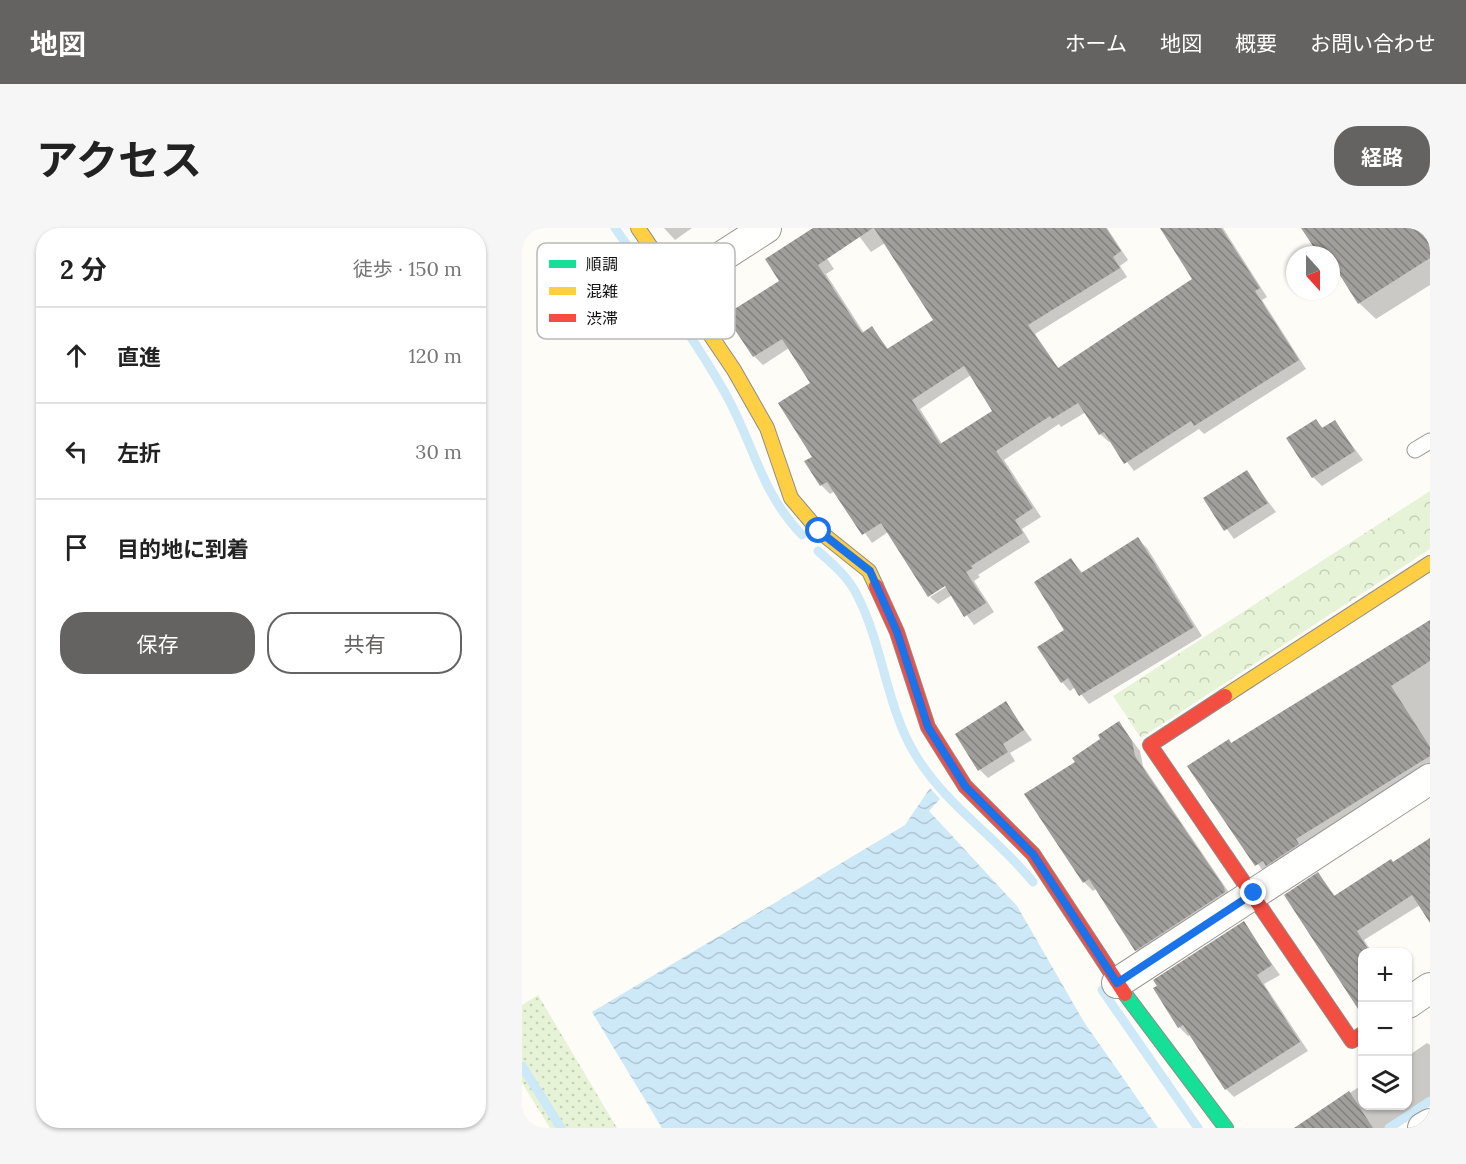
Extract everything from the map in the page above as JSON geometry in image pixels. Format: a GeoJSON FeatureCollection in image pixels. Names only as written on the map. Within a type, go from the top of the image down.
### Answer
{"type":"FeatureCollection","features":[{"type":"Feature","properties":{"kind":"street"},"geometry":{"type":"LineString","coordinates":[[638,228],[648,243]]}},
{"type":"Feature","properties":{"kind":"street"},"geometry":{"type":"LineString","coordinates":[[735,248],[766,228]]}},
{"type":"Feature","properties":{"kind":"street"},"geometry":{"type":"LineString","coordinates":[[713,339],[734,370],[767,428],[790,498],[819,531],[870,571],[897,632],[928,727],[965,786],[1033,854],[1117,983],[1226,1128]]}},
{"type":"Feature","properties":{"kind":"street"},"geometry":{"type":"LineString","coordinates":[[1358,1037],[1352,1041],[1254,893],[1150,745],[1430,563]]}},
{"type":"Feature","properties":{"kind":"street"},"geometry":{"type":"LineString","coordinates":[[1117,983],[1430,779]]}},
{"type":"Feature","properties":{"kind":"street"},"geometry":{"type":"LineString","coordinates":[[1409,1002],[1430,988]]}},
{"type":"Feature","properties":{"kind":"street"},"geometry":{"type":"LineString","coordinates":[[1423,1128],[1430,1124]]}},
{"type":"Feature","properties":{"kind":"lane"},"geometry":{"type":"LineString","coordinates":[[1415,450],[1430,441]]}},
{"type":"Feature","properties":{"kind":"green space"},"geometry":{"type":"Polygon","coordinates":[[[1430,491],[1430,549],[1141,738],[1113,696],[1430,491]]]}},
{"type":"Feature","properties":{"kind":"green space"},"geometry":{"type":"Polygon","coordinates":[[[538,995],[617,1128],[550,1128],[522,1083],[522,1005],[538,995]]]}},
{"type":"Feature","properties":{"kind":"water"},"geometry":{"type":"Polygon","coordinates":[[[930,788],[940,799],[929,811],[1017,906],[1084,1022],[1158,1128],[662,1128],[592,1012],[905,825],[930,788]]]}},
{"type":"Feature","properties":{"kind":"building"},"geometry":{"type":"Polygon","coordinates":[[[813,228],[873,228],[818,265],[862,333],[872,326],[887,349],[933,320],[874,228],[1106,228],[1121,251],[1113,257],[1120,268],[1028,325],[1058,368],[1192,279],[1160,228],[1221,228],[1260,288],[1255,291],[1299,360],[1194,426],[1191,421],[1124,464],[1104,432],[1099,435],[1078,403],[1052,419],[1050,416],[996,451],[1033,508],[1015,520],[1023,533],[971,566],[973,568],[966,572],[986,603],[964,617],[945,586],[928,597],[881,523],[862,535],[827,482],[820,486],[804,461],[812,457],[778,403],[810,383],[782,339],[753,357],[735,330],[735,309],[779,281],[765,259],[813,228]],[[964,366],[912,400],[940,444],[992,411],[964,366]]]}},
{"type":"Feature","properties":{"kind":"building"},"geometry":{"type":"Polygon","coordinates":[[[1301,228],[1430,228],[1430,258],[1358,304],[1340,275],[1340,246],[1313,246],[1301,228]]]}},
{"type":"Feature","properties":{"kind":"building"},"geometry":{"type":"Polygon","coordinates":[[[1316,419],[1322,428],[1335,420],[1355,451],[1312,478],[1286,438],[1316,419]]]}},
{"type":"Feature","properties":{"kind":"building"},"geometry":{"type":"Polygon","coordinates":[[[1247,470],[1268,503],[1224,531],[1203,498],[1247,470]]]}},
{"type":"Feature","properties":{"kind":"building"},"geometry":{"type":"Polygon","coordinates":[[[1138,537],[1194,627],[1079,696],[1068,678],[1061,683],[1037,647],[1064,630],[1034,582],[1071,558],[1081,573],[1138,537]]]}},
{"type":"Feature","properties":{"kind":"building"},"geometry":{"type":"Polygon","coordinates":[[[1430,620],[1430,661],[1391,686],[1430,747],[1430,756],[1296,839],[1299,844],[1266,866],[1263,861],[1255,866],[1187,766],[1229,739],[1231,743],[1430,620]]]}},
{"type":"Feature","properties":{"kind":"building"},"geometry":{"type":"Polygon","coordinates":[[[1006,701],[1024,730],[1003,744],[1008,752],[978,771],[955,734],[1006,701]]]}},
{"type":"Feature","properties":{"kind":"building"},"geometry":{"type":"Polygon","coordinates":[[[1119,721],[1132,741],[1135,756],[1224,887],[1225,892],[1135,951],[1089,879],[1083,883],[1024,794],[1075,762],[1072,758],[1100,739],[1098,735],[1119,721]]]}},
{"type":"Feature","properties":{"kind":"building"},"geometry":{"type":"Polygon","coordinates":[[[1430,838],[1430,923],[1412,895],[1357,931],[1367,948],[1358,948],[1358,1009],[1284,895],[1318,872],[1334,896],[1391,859],[1393,862],[1430,838]]]}},
{"type":"Feature","properties":{"kind":"building"},"geometry":{"type":"Polygon","coordinates":[[[1244,921],[1272,965],[1257,975],[1300,1042],[1225,1090],[1183,1025],[1178,1028],[1153,988],[1157,986],[1153,980],[1244,921]]]}},
{"type":"Feature","properties":{"kind":"building"},"geometry":{"type":"Polygon","coordinates":[[[1349,1091],[1358,1105],[1358,1110],[1361,1110],[1373,1128],[1294,1128],[1349,1091]]]}},
{"type":"Feature","properties":{"kind":"waterway"},"geometry":{"type":"LineString","coordinates":[[615,228],[626,243]]}},
{"type":"Feature","properties":{"kind":"waterway"},"geometry":{"type":"LineString","coordinates":[[692,339],[734,410],[776,501],[802,535]]}},
{"type":"Feature","properties":{"kind":"waterway"},"geometry":{"type":"LineString","coordinates":[[818,551],[845,577],[857,595],[873,634],[897,716],[915,754],[941,789],[1004,850],[1033,882]]}},
{"type":"Feature","properties":{"kind":"waterway"},"geometry":{"type":"LineString","coordinates":[[1102,990],[1198,1128]]}},
{"type":"Feature","properties":{"kind":"waterway"},"geometry":{"type":"LineString","coordinates":[[522,1066],[561,1128]]}},
{"type":"Feature","properties":{"kind":"waterway"},"geometry":{"type":"LineString","coordinates":[[1389,1128],[1430,1101]]}},
{"type":"Feature","properties":{"kind":"traffic: fast"},"geometry":{"type":"LineString","coordinates":[[1125,994],[1226,1128]]}},
{"type":"Feature","properties":{"kind":"traffic: slow"},"geometry":{"type":"LineString","coordinates":[[638,228],[648,243]]}},
{"type":"Feature","properties":{"kind":"traffic: slow"},"geometry":{"type":"LineString","coordinates":[[713,339],[734,370],[767,428],[791,498],[819,531],[869,571],[876,586]]}},
{"type":"Feature","properties":{"kind":"traffic: slow"},"geometry":{"type":"LineString","coordinates":[[1225,696],[1430,563]]}},
{"type":"Feature","properties":{"kind":"traffic: jam"},"geometry":{"type":"LineString","coordinates":[[876,586],[897,632],[928,727],[965,786],[1033,854],[1125,994]]}},
{"type":"Feature","properties":{"kind":"traffic: jam"},"geometry":{"type":"LineString","coordinates":[[1225,696],[1150,745],[1352,1041],[1358,1037]]}},
{"type":"Feature","properties":{"kind":"route"},"geometry":{"type":"LineString","coordinates":[[819,531],[870,571],[897,632],[928,727],[965,786],[1033,854],[1117,983],[1254,893]]}}]}
